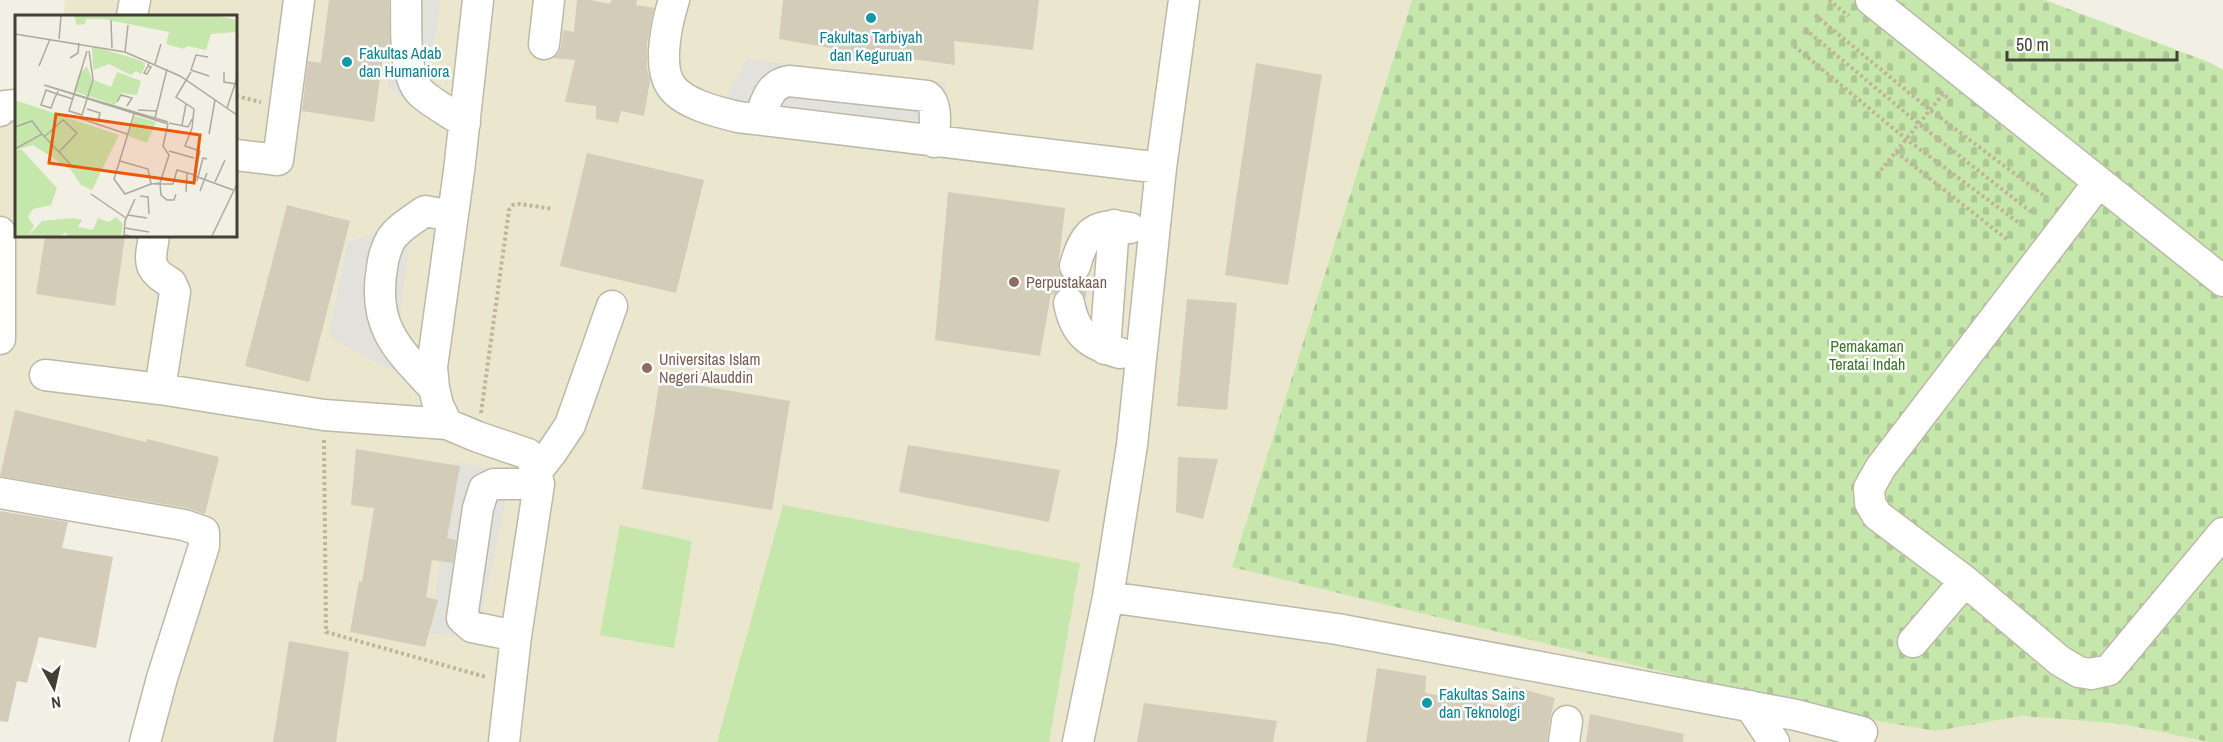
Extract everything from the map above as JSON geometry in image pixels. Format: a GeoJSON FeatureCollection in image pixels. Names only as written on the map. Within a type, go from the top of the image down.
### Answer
{"type":"FeatureCollection","features":[{"type":"Feature","properties":{"kind":"street"},"geometry":{"type":"LineString","coordinates":[[132,15],[135,0]]}},
{"type":"Feature","properties":{"kind":"street"},"geometry":{"type":"LineString","coordinates":[[237,155],[278,160],[299,0]]}},
{"type":"Feature","properties":{"kind":"street"},"geometry":{"type":"LineString","coordinates":[[406,0],[408,59],[415,85],[421,93],[465,123]]}},
{"type":"Feature","properties":{"kind":"street"},"geometry":{"type":"LineString","coordinates":[[447,424],[438,405],[432,368],[465,123],[478,0]]}},
{"type":"Feature","properties":{"kind":"street"},"geometry":{"type":"LineString","coordinates":[[544,44],[549,0]]}},
{"type":"Feature","properties":{"kind":"street"},"geometry":{"type":"LineString","coordinates":[[674,0],[663,51],[670,85],[692,102],[714,111],[738,117],[934,142],[1161,168]]}},
{"type":"Feature","properties":{"kind":"street"},"geometry":{"type":"LineString","coordinates":[[1078,742],[1108,597],[1132,445],[1161,168],[1184,0]]}},
{"type":"Feature","properties":{"kind":"street"},"geometry":{"type":"LineString","coordinates":[[1871,0],[2223,281]]}},
{"type":"Feature","properties":{"kind":"street"},"geometry":{"type":"LineString","coordinates":[[759,118],[770,92],[781,83],[789,81],[927,96],[934,106],[934,142]]}},
{"type":"Feature","properties":{"kind":"street"},"geometry":{"type":"LineString","coordinates":[[0,110],[15,105]]}},
{"type":"Feature","properties":{"kind":"street"},"geometry":{"type":"LineString","coordinates":[[2099,182],[1881,467],[1869,488],[1870,503],[1877,515],[1965,581],[2060,661],[2079,672],[2091,674],[2109,670],[2223,532]]}},
{"type":"Feature","properties":{"kind":"street"},"geometry":{"type":"LineString","coordinates":[[434,388],[401,353],[386,329],[379,304],[380,280],[383,259],[393,235],[425,211],[452,216]]}},
{"type":"Feature","properties":{"kind":"street"},"geometry":{"type":"LineString","coordinates":[[1076,266],[1080,245],[1098,227],[1114,225],[1154,232]]}},
{"type":"Feature","properties":{"kind":"street"},"geometry":{"type":"LineString","coordinates":[[1105,349],[1114,225]]}},
{"type":"Feature","properties":{"kind":"street"},"geometry":{"type":"LineString","coordinates":[[0,231],[0,339]]}},
{"type":"Feature","properties":{"kind":"street"},"geometry":{"type":"LineString","coordinates":[[154,237],[150,261],[157,275],[171,283],[175,292],[160,389]]}},
{"type":"Feature","properties":{"kind":"street"},"geometry":{"type":"LineString","coordinates":[[1069,303],[1078,331],[1105,349],[1140,358]]}},
{"type":"Feature","properties":{"kind":"street"},"geometry":{"type":"LineString","coordinates":[[504,742],[538,477],[570,425],[612,306]]}},
{"type":"Feature","properties":{"kind":"street"},"geometry":{"type":"LineString","coordinates":[[45,375],[160,389],[324,415],[447,424],[528,454],[538,477]]}},
{"type":"Feature","properties":{"kind":"street"},"geometry":{"type":"LineString","coordinates":[[516,636],[472,627],[462,618],[462,609],[480,496],[484,489],[494,484],[538,477]]}},
{"type":"Feature","properties":{"kind":"street"},"geometry":{"type":"LineString","coordinates":[[0,493],[194,527],[204,532],[204,546],[162,678],[145,742]]}},
{"type":"Feature","properties":{"kind":"street"},"geometry":{"type":"LineString","coordinates":[[1913,642],[1965,581]]}},
{"type":"Feature","properties":{"kind":"street"},"geometry":{"type":"LineString","coordinates":[[1108,597],[1337,629],[1807,717],[1862,732]]}},
{"type":"Feature","properties":{"kind":"street"},"geometry":{"type":"LineString","coordinates":[[1750,706],[1774,742]]}},
{"type":"Feature","properties":{"kind":"path"},"geometry":{"type":"LineString","coordinates":[[1815,15],[1930,110],[2043,195]]}},
{"type":"Feature","properties":{"kind":"path"},"geometry":{"type":"LineString","coordinates":[[1805,29],[1919,124],[2031,212]]}},
{"type":"Feature","properties":{"kind":"path"},"geometry":{"type":"LineString","coordinates":[[1794,46],[1906,139],[2019,223]]}},
{"type":"Feature","properties":{"kind":"path"},"geometry":{"type":"LineString","coordinates":[[1878,175],[1961,72]]}},
{"type":"Feature","properties":{"kind":"path"},"geometry":{"type":"LineString","coordinates":[[1896,152],[2009,241]]}},
{"type":"Feature","properties":{"kind":"path"},"geometry":{"type":"LineString","coordinates":[[478,437],[509,210],[513,205],[520,204],[553,209]]}},
{"type":"Feature","properties":{"kind":"path"},"geometry":{"type":"LineString","coordinates":[[324,415],[326,632],[510,683]]}},
{"type":"Feature","properties":{"kind":"shaded area","name":"Universitas Islam Negeri Alauddin"},"geometry":{"type":"Polygon","coordinates":[[[65,0],[1412,0],[1233,567],[1936,731],[2021,716],[2122,724],[2209,742],[134,742],[210,540],[0,501],[0,102],[15,103],[15,237],[237,237],[237,15],[64,15],[65,0]]]}},
{"type":"Feature","properties":{"kind":"shaded area"},"geometry":{"type":"Polygon","coordinates":[[[398,0],[441,0],[423,111],[388,87],[398,0]]]}},
{"type":"Feature","properties":{"kind":"shaded area"},"geometry":{"type":"Polygon","coordinates":[[[747,59],[946,83],[944,122],[720,111],[747,59]]]}},
{"type":"Feature","properties":{"kind":"shaded area"},"geometry":{"type":"Polygon","coordinates":[[[413,220],[392,371],[329,336],[348,242],[413,220]]]}},
{"type":"Feature","properties":{"kind":"shaded area"},"geometry":{"type":"Polygon","coordinates":[[[454,462],[509,471],[506,501],[476,640],[430,633],[454,462]]]}},
{"type":"Feature","properties":{"kind":"green space","name":"Pemakaman Teratai Indah"},"geometry":{"type":"Polygon","coordinates":[[[1412,0],[2045,0],[2211,63],[2223,70],[2223,742],[2209,742],[2122,724],[2021,716],[1936,731],[1831,713],[1232,567],[1412,0]]]}},
{"type":"Feature","properties":{"kind":"green space"},"geometry":{"type":"Polygon","coordinates":[[[783,505],[1080,563],[1049,742],[717,742],[783,505]]]}},
{"type":"Feature","properties":{"kind":"green space"},"geometry":{"type":"Polygon","coordinates":[[[620,525],[692,541],[674,648],[600,635],[620,525]]]}},
{"type":"Feature","properties":{"kind":"building","name":"Fakultas Adab dan Humaniora"},"geometry":{"type":"Polygon","coordinates":[[[329,0],[389,0],[390,49],[384,48],[374,122],[302,111],[308,61],[321,63],[329,0]]]}},
{"type":"Feature","properties":{"kind":"building"},"geometry":{"type":"Polygon","coordinates":[[[577,0],[610,4],[612,0],[637,0],[636,5],[654,8],[647,43],[647,68],[650,80],[644,116],[621,111],[618,123],[596,119],[596,106],[565,102],[575,60],[553,58],[561,47],[563,30],[574,32],[577,0]]]}},
{"type":"Feature","properties":{"kind":"building","name":"Fakultas Tarbiyah dan Keguruan"},"geometry":{"type":"Polygon","coordinates":[[[783,0],[1039,0],[1033,50],[954,41],[955,65],[877,54],[874,65],[846,60],[847,51],[779,39],[783,0]]]}},
{"type":"Feature","properties":{"kind":"building"},"geometry":{"type":"Polygon","coordinates":[[[1256,63],[1322,75],[1288,285],[1225,275],[1256,63]]]}},
{"type":"Feature","properties":{"kind":"building"},"geometry":{"type":"Polygon","coordinates":[[[587,153],[704,180],[676,293],[560,266],[587,153]]]}},
{"type":"Feature","properties":{"kind":"building","name":"Perpustakaan"},"geometry":{"type":"Polygon","coordinates":[[[948,192],[1065,208],[1058,269],[1062,277],[1071,283],[1079,283],[1087,278],[1086,298],[1073,286],[1064,286],[1055,295],[1051,294],[1040,356],[935,340],[948,192]]]}},
{"type":"Feature","properties":{"kind":"building"},"geometry":{"type":"Polygon","coordinates":[[[287,205],[350,221],[309,382],[245,366],[287,205]]]}},
{"type":"Feature","properties":{"kind":"building"},"geometry":{"type":"Polygon","coordinates":[[[45,237],[125,237],[115,306],[36,294],[45,237]]]}},
{"type":"Feature","properties":{"kind":"building"},"geometry":{"type":"Polygon","coordinates":[[[1187,299],[1237,303],[1227,410],[1177,406],[1187,299]]]}},
{"type":"Feature","properties":{"kind":"building"},"geometry":{"type":"Polygon","coordinates":[[[660,379],[790,401],[772,510],[642,489],[660,379]]]}},
{"type":"Feature","properties":{"kind":"building"},"geometry":{"type":"Polygon","coordinates":[[[15,410],[219,457],[205,514],[187,508],[0,476],[15,410]]]}},
{"type":"Feature","properties":{"kind":"building"},"geometry":{"type":"Polygon","coordinates":[[[908,445],[1060,470],[1049,522],[899,492],[908,445]]]}},
{"type":"Feature","properties":{"kind":"building"},"geometry":{"type":"Polygon","coordinates":[[[356,449],[460,466],[447,538],[456,540],[453,563],[432,560],[426,597],[438,600],[425,647],[350,632],[359,581],[362,582],[374,508],[351,505],[356,449]]]}},
{"type":"Feature","properties":{"kind":"building"},"geometry":{"type":"Polygon","coordinates":[[[1178,457],[1218,459],[1203,519],[1176,512],[1178,457]]]}},
{"type":"Feature","properties":{"kind":"building"},"geometry":{"type":"Polygon","coordinates":[[[0,511],[68,522],[62,548],[113,557],[96,648],[39,637],[27,683],[17,681],[8,722],[0,721],[0,511]]]}},
{"type":"Feature","properties":{"kind":"building"},"geometry":{"type":"Polygon","coordinates":[[[289,641],[349,652],[336,742],[273,742],[289,641]]]}},
{"type":"Feature","properties":{"kind":"building","name":"Fakultas Sains dan Teknologi"},"geometry":{"type":"Polygon","coordinates":[[[1377,668],[1426,676],[1425,693],[1506,707],[1511,686],[1555,698],[1547,742],[1366,742],[1377,668]]]}},
{"type":"Feature","properties":{"kind":"building"},"geometry":{"type":"Polygon","coordinates":[[[1144,703],[1277,721],[1273,742],[1137,742],[1144,703]]]}},
{"type":"Feature","properties":{"kind":"building"},"geometry":{"type":"Polygon","coordinates":[[[1590,714],[1684,734],[1683,742],[1586,742],[1590,714]]]}},
{"type":"Feature","properties":{"kind":"tunnel"},"geometry":{"type":"LineString","coordinates":[[1069,303],[1075,266]]}},
{"type":"Feature","properties":{"kind":"place","name":"Fakultas Tarbiyah dan Keguruan"},"geometry":{"type":"Point","coordinates":[871,18]}},
{"type":"Feature","properties":{"kind":"place","name":"Fakultas Adab dan Humaniora"},"geometry":{"type":"Point","coordinates":[347,62]}},
{"type":"Feature","properties":{"kind":"place","name":"Perpustakaan"},"geometry":{"type":"Point","coordinates":[1014,282]}},
{"type":"Feature","properties":{"kind":"place","name":"Universitas Islam Negeri Alauddin"},"geometry":{"type":"Point","coordinates":[647,368]}},
{"type":"Feature","properties":{"kind":"place","name":"Fakultas Sains dan Teknologi"},"geometry":{"type":"Point","coordinates":[1427,703]}}]}
